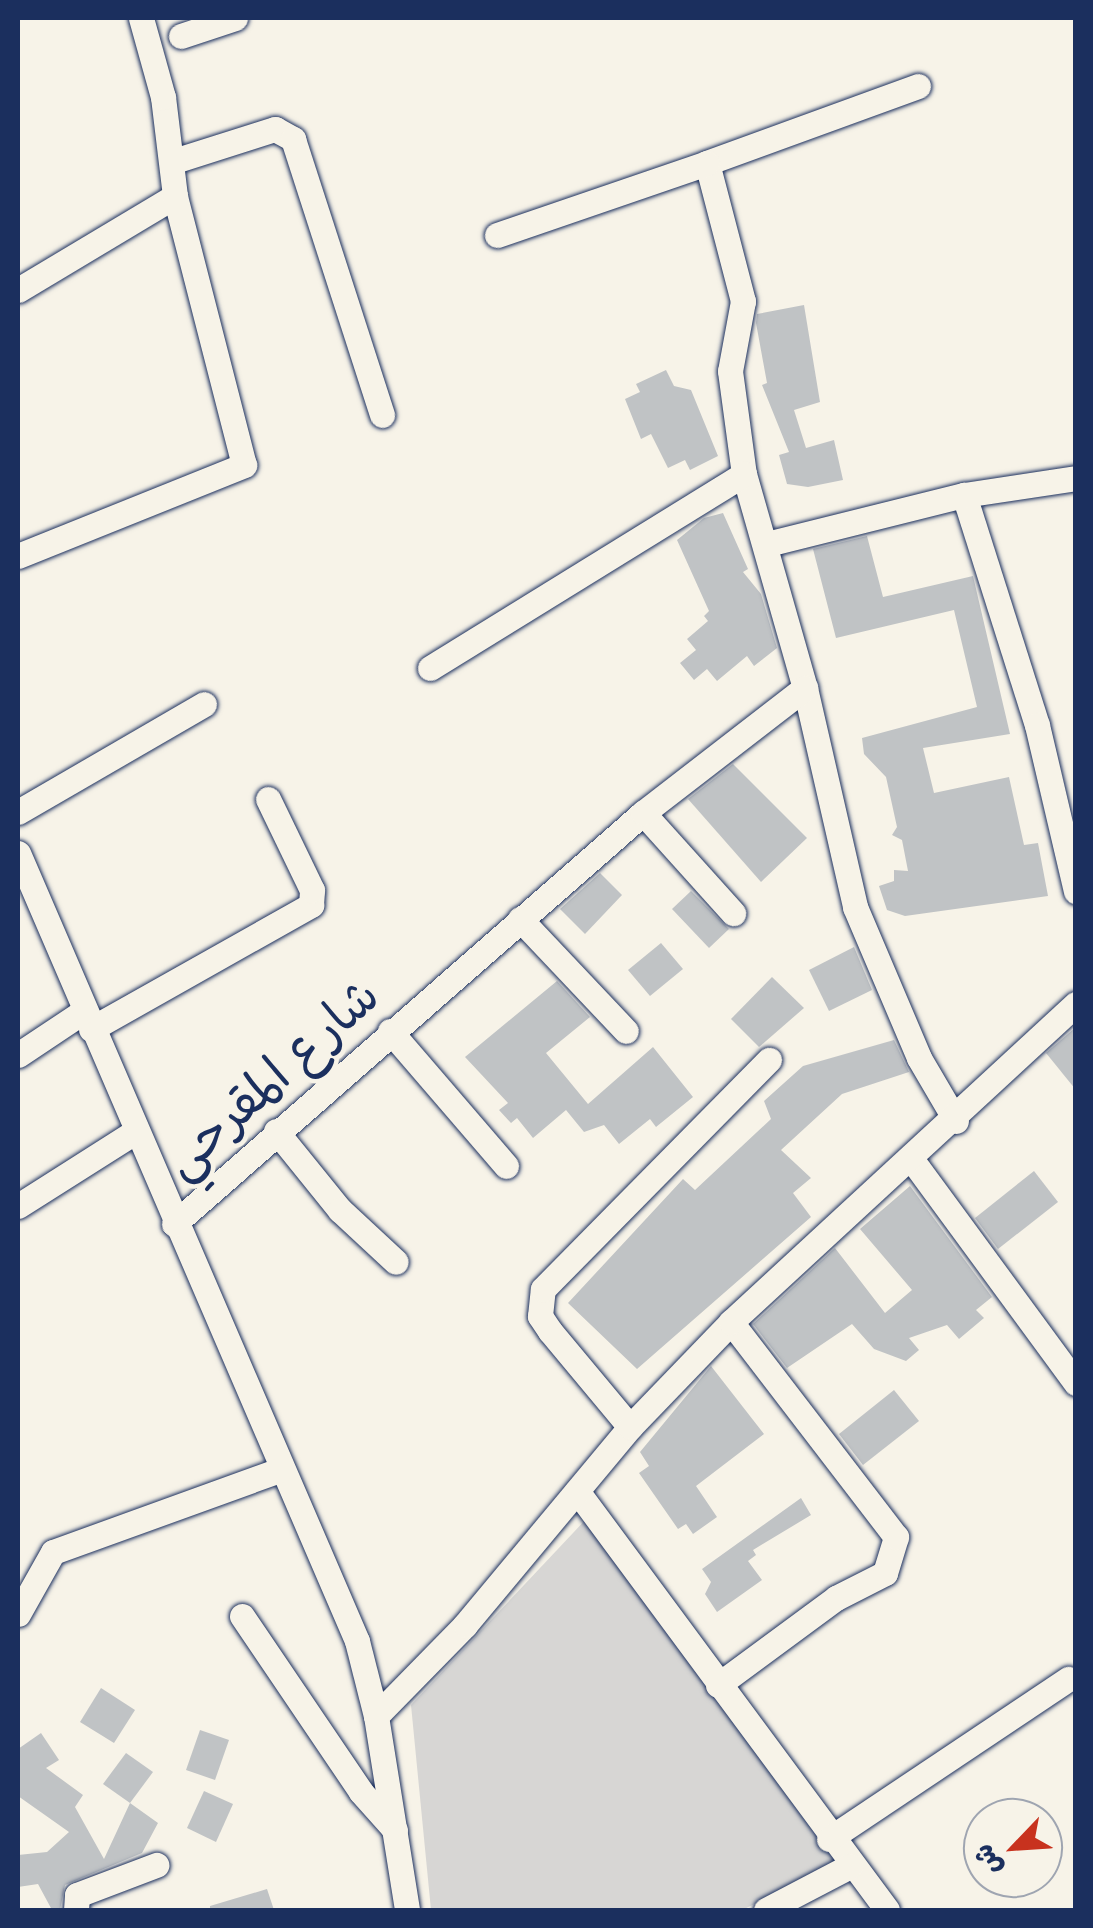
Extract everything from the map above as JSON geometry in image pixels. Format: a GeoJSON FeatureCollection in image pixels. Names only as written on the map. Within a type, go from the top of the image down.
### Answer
{"type":"FeatureCollection","features":[{"type":"Feature","properties":{"kind":"street"},"geometry":{"type":"LineString","coordinates":[[18,556],[244,465],[175,196],[174,160],[141,18]]}},
{"type":"Feature","properties":{"kind":"street"},"geometry":{"type":"LineString","coordinates":[[181,36],[235,18]]}},
{"type":"Feature","properties":{"kind":"street"},"geometry":{"type":"LineString","coordinates":[[497,235],[918,86]]}},
{"type":"Feature","properties":{"kind":"street"},"geometry":{"type":"LineString","coordinates":[[174,160],[274,129],[293,139],[382,415]]}},
{"type":"Feature","properties":{"kind":"street"},"geometry":{"type":"LineString","coordinates":[[707,163],[743,301],[730,372],[744,474],[806,688],[856,907],[876,966],[956,1120]]}},
{"type":"Feature","properties":{"kind":"street"},"geometry":{"type":"LineString","coordinates":[[18,290],[175,196]]}},
{"type":"Feature","properties":{"kind":"street"},"geometry":{"type":"LineString","coordinates":[[430,668],[744,474]]}},
{"type":"Feature","properties":{"kind":"street"},"geometry":{"type":"LineString","coordinates":[[767,544],[964,495],[1076,478]]}},
{"type":"Feature","properties":{"kind":"street"},"geometry":{"type":"LineString","coordinates":[[964,495],[1038,725],[1076,890]]}},
{"type":"Feature","properties":{"kind":"street","name":"شارع المقرحي"},"geometry":{"type":"LineString","coordinates":[[408,1910],[376,1716],[356,1641],[174,1224],[643,813],[806,688]]}},
{"type":"Feature","properties":{"kind":"street"},"geometry":{"type":"LineString","coordinates":[[18,812],[204,704]]}},
{"type":"Feature","properties":{"kind":"street"},"geometry":{"type":"LineString","coordinates":[[18,1055],[311,906],[312,890],[268,799]]}},
{"type":"Feature","properties":{"kind":"street"},"geometry":{"type":"LineString","coordinates":[[643,813],[734,913]]}},
{"type":"Feature","properties":{"kind":"street"},"geometry":{"type":"LineString","coordinates":[[18,853],[174,1224]]}},
{"type":"Feature","properties":{"kind":"street"},"geometry":{"type":"LineString","coordinates":[[520,919],[626,1031]]}},
{"type":"Feature","properties":{"kind":"street"},"geometry":{"type":"LineString","coordinates":[[376,1716],[464,1625],[630,1427],[730,1322],[801,1252],[956,1120],[1076,1004]]}},
{"type":"Feature","properties":{"kind":"street"},"geometry":{"type":"LineString","coordinates":[[390,1031],[506,1166]]}},
{"type":"Feature","properties":{"kind":"street"},"geometry":{"type":"LineString","coordinates":[[630,1427],[540,1316],[544,1289],[769,1060]]}},
{"type":"Feature","properties":{"kind":"street"},"geometry":{"type":"LineString","coordinates":[[276,1131],[340,1210],[396,1262]]}},
{"type":"Feature","properties":{"kind":"street"},"geometry":{"type":"LineString","coordinates":[[18,1206],[133,1133]]}},
{"type":"Feature","properties":{"kind":"street"},"geometry":{"type":"LineString","coordinates":[[912,1160],[1076,1383]]}},
{"type":"Feature","properties":{"kind":"street"},"geometry":{"type":"LineString","coordinates":[[718,1685],[836,1598],[885,1573],[896,1537],[730,1322]]}},
{"type":"Feature","properties":{"kind":"street"},"geometry":{"type":"LineString","coordinates":[[18,1614],[53,1552],[280,1470]]}},
{"type":"Feature","properties":{"kind":"street"},"geometry":{"type":"LineString","coordinates":[[577,1491],[829,1839],[887,1910]]}},
{"type":"Feature","properties":{"kind":"street"},"geometry":{"type":"LineString","coordinates":[[242,1616],[361,1792],[395,1830]]}},
{"type":"Feature","properties":{"kind":"street"},"geometry":{"type":"LineString","coordinates":[[829,1839],[1068,1679]]}},
{"type":"Feature","properties":{"kind":"street"},"geometry":{"type":"LineString","coordinates":[[76,1910],[77,1894],[156,1864]]}},
{"type":"Feature","properties":{"kind":"street"},"geometry":{"type":"LineString","coordinates":[[766,1910],[850,1866]]}},
{"type":"Feature","properties":{"kind":"shaded area"},"geometry":{"type":"Polygon","coordinates":[[[589,1516],[838,1864],[742,1910],[431,1910],[411,1705],[589,1516]]]}},
{"type":"Feature","properties":{"kind":"building"},"geometry":{"type":"Polygon","coordinates":[[[804,305],[820,402],[794,410],[806,448],[834,440],[843,480],[808,487],[787,484],[779,455],[789,452],[762,385],[767,383],[756,323],[757,314],[804,305]]]}},
{"type":"Feature","properties":{"kind":"building"},"geometry":{"type":"Polygon","coordinates":[[[666,370],[674,386],[691,390],[718,456],[690,470],[685,460],[668,468],[651,434],[641,439],[625,399],[640,392],[636,384],[666,370]]]}},
{"type":"Feature","properties":{"kind":"building"},"geometry":{"type":"Polygon","coordinates":[[[723,513],[748,569],[743,572],[761,594],[777,648],[754,666],[747,656],[717,681],[707,669],[694,680],[680,663],[696,650],[687,639],[708,621],[704,616],[709,611],[677,540],[704,518],[723,513]]]}},
{"type":"Feature","properties":{"kind":"building"},"geometry":{"type":"Polygon","coordinates":[[[867,536],[883,597],[973,576],[1010,734],[923,748],[934,793],[1009,777],[1024,845],[1038,843],[1048,896],[905,916],[887,910],[879,886],[894,881],[894,870],[908,871],[902,840],[892,835],[897,827],[886,777],[864,754],[862,738],[977,707],[954,610],[836,638],[813,549],[867,536]]]}},
{"type":"Feature","properties":{"kind":"building"},"geometry":{"type":"Polygon","coordinates":[[[733,764],[807,838],[761,882],[688,799],[733,764]]]}},
{"type":"Feature","properties":{"kind":"building"},"geometry":{"type":"Polygon","coordinates":[[[600,873],[622,895],[585,934],[560,909],[600,873]]]}},
{"type":"Feature","properties":{"kind":"building"},"geometry":{"type":"Polygon","coordinates":[[[691,891],[729,929],[709,948],[672,909],[691,891]]]}},
{"type":"Feature","properties":{"kind":"building"},"geometry":{"type":"Polygon","coordinates":[[[661,943],[683,969],[650,996],[628,970],[661,943]]]}},
{"type":"Feature","properties":{"kind":"building"},"geometry":{"type":"Polygon","coordinates":[[[854,947],[872,990],[829,1011],[809,970],[854,947]]]}},
{"type":"Feature","properties":{"kind":"building"},"geometry":{"type":"Polygon","coordinates":[[[772,977],[804,1008],[759,1047],[731,1019],[772,977]]]}},
{"type":"Feature","properties":{"kind":"building"},"geometry":{"type":"Polygon","coordinates":[[[557,981],[590,1017],[546,1053],[588,1104],[653,1047],[693,1097],[656,1127],[650,1119],[619,1144],[604,1125],[584,1132],[566,1110],[533,1138],[517,1118],[511,1123],[499,1110],[508,1103],[465,1057],[557,981]]]}},
{"type":"Feature","properties":{"kind":"building"},"geometry":{"type":"Polygon","coordinates":[[[1076,1027],[1076,1090],[1046,1053],[1076,1027]]]}},
{"type":"Feature","properties":{"kind":"building"},"geometry":{"type":"Polygon","coordinates":[[[894,1040],[909,1072],[842,1094],[781,1150],[811,1178],[793,1193],[811,1217],[637,1369],[568,1303],[683,1179],[695,1190],[771,1119],[764,1101],[803,1066],[894,1040]]]}},
{"type":"Feature","properties":{"kind":"building"},"geometry":{"type":"Polygon","coordinates":[[[1034,1171],[1058,1202],[998,1249],[975,1218],[1034,1171]]]}},
{"type":"Feature","properties":{"kind":"building"},"geometry":{"type":"Polygon","coordinates":[[[910,1186],[992,1297],[976,1310],[984,1318],[959,1339],[947,1325],[909,1338],[919,1350],[906,1361],[874,1349],[852,1324],[787,1368],[753,1324],[835,1248],[885,1313],[912,1290],[860,1229],[910,1186]]]}},
{"type":"Feature","properties":{"kind":"building"},"geometry":{"type":"Polygon","coordinates":[[[711,1366],[764,1434],[696,1486],[717,1517],[693,1534],[686,1524],[678,1529],[639,1473],[649,1466],[640,1452],[711,1366]]]}},
{"type":"Feature","properties":{"kind":"building"},"geometry":{"type":"Polygon","coordinates":[[[894,1390],[919,1421],[863,1465],[839,1434],[894,1390]]]}},
{"type":"Feature","properties":{"kind":"building"},"geometry":{"type":"Polygon","coordinates":[[[801,1498],[811,1515],[753,1550],[756,1555],[748,1561],[762,1580],[717,1612],[705,1594],[711,1582],[702,1569],[801,1498]]]}},
{"type":"Feature","properties":{"kind":"building"},"geometry":{"type":"Polygon","coordinates":[[[101,1688],[135,1710],[114,1743],[80,1722],[101,1688]]]}},
{"type":"Feature","properties":{"kind":"building"},"geometry":{"type":"Polygon","coordinates":[[[200,1730],[229,1740],[215,1780],[186,1770],[200,1730]]]}},
{"type":"Feature","properties":{"kind":"building"},"geometry":{"type":"Polygon","coordinates":[[[41,1733],[59,1760],[46,1768],[83,1795],[75,1807],[104,1859],[130,1803],[158,1823],[142,1853],[65,1885],[60,1910],[52,1910],[38,1884],[18,1887],[18,1855],[47,1852],[69,1832],[18,1796],[18,1749],[41,1733]]]}},
{"type":"Feature","properties":{"kind":"building"},"geometry":{"type":"Polygon","coordinates":[[[126,1753],[153,1772],[130,1803],[103,1784],[126,1753]]]}},
{"type":"Feature","properties":{"kind":"building"},"geometry":{"type":"Polygon","coordinates":[[[204,1791],[233,1804],[216,1842],[187,1828],[204,1791]]]}},
{"type":"Feature","properties":{"kind":"building"},"geometry":{"type":"Polygon","coordinates":[[[267,1889],[274,1910],[210,1910],[210,1906],[267,1889]]]}}]}
